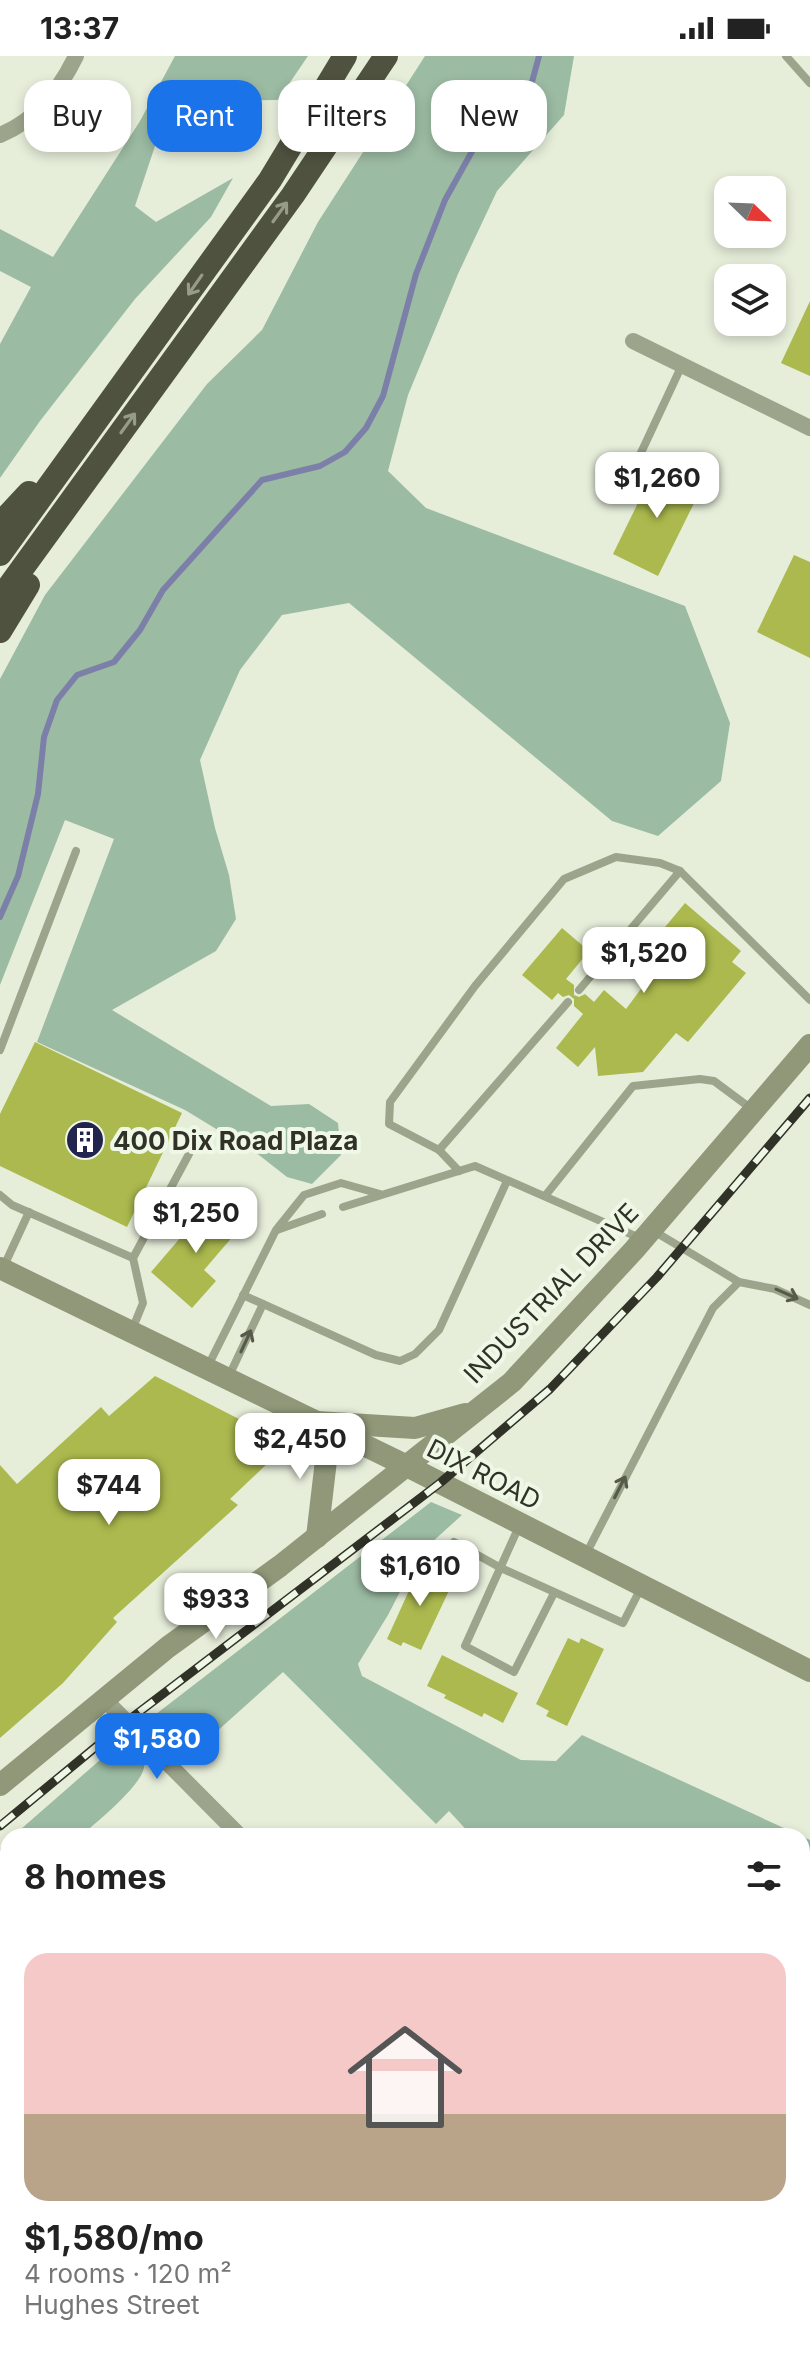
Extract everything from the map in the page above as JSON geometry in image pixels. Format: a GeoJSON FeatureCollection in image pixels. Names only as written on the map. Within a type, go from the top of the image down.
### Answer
{"type":"FeatureCollection","features":[{"type":"Feature","properties":{"kind":"highway"},"geometry":{"type":"LineString","coordinates":[[0,554],[270,180],[345,56]]}},
{"type":"Feature","properties":{"kind":"highway"},"geometry":{"type":"LineString","coordinates":[[0,599],[293,195],[386,56]]}},
{"type":"Feature","properties":{"kind":"highway"},"geometry":{"type":"LineString","coordinates":[[0,524],[114,400]]}},
{"type":"Feature","properties":{"kind":"highway"},"geometry":{"type":"LineString","coordinates":[[0,631],[108,450]]}},
{"type":"Feature","properties":{"kind":"main road","name":"INDUSTRIAL DRIVE"},"geometry":{"type":"LineString","coordinates":[[0,1785],[103,1698],[317,1537],[512,1382],[647,1234],[810,1045]]}},
{"type":"Feature","properties":{"kind":"main road","name":"DIX ROAD"},"geometry":{"type":"LineString","coordinates":[[1,1269],[407,1466],[810,1671]]}},
{"type":"Feature","properties":{"kind":"main road"},"geometry":{"type":"LineString","coordinates":[[317,1537],[327,1452],[316,1422],[415,1428],[475,1412]]}},
{"type":"Feature","properties":{"kind":"street"},"geometry":{"type":"LineString","coordinates":[[0,135],[17,128],[39,111],[76,56]]}},
{"type":"Feature","properties":{"kind":"street"},"geometry":{"type":"LineString","coordinates":[[633,341],[810,428]]}},
{"type":"Feature","properties":{"kind":"street"},"geometry":{"type":"LineString","coordinates":[[103,1698],[232,1828]]}},
{"type":"Feature","properties":{"kind":"lane"},"geometry":{"type":"LineString","coordinates":[[786,56],[810,83]]}},
{"type":"Feature","properties":{"kind":"lane"},"geometry":{"type":"LineString","coordinates":[[632,472],[682,365]]}},
{"type":"Feature","properties":{"kind":"lane"},"geometry":{"type":"LineString","coordinates":[[0,1050],[76,851]]}},
{"type":"Feature","properties":{"kind":"lane"},"geometry":{"type":"LineString","coordinates":[[459,1171],[439,1150],[389,1124],[390,1102],[475,986],[564,879],[616,857],[660,863],[680,871],[810,1000]]}},
{"type":"Feature","properties":{"kind":"lane"},"geometry":{"type":"LineString","coordinates":[[579,990],[680,871]]}},
{"type":"Feature","properties":{"kind":"lane"},"geometry":{"type":"LineString","coordinates":[[439,1150],[568,1002]]}},
{"type":"Feature","properties":{"kind":"lane"},"geometry":{"type":"LineString","coordinates":[[545,1196],[633,1086],[700,1079],[714,1081],[754,1110]]}},
{"type":"Feature","properties":{"kind":"lane"},"geometry":{"type":"LineString","coordinates":[[132,1331],[143,1303],[133,1258],[189,1154]]}},
{"type":"Feature","properties":{"kind":"lane"},"geometry":{"type":"LineString","coordinates":[[343,1207],[475,1166],[647,1234],[739,1282],[775,1289],[810,1305]]}},
{"type":"Feature","properties":{"kind":"lane"},"geometry":{"type":"LineString","coordinates":[[243,1295],[376,1355],[400,1361],[415,1354],[439,1330],[507,1181]]}},
{"type":"Feature","properties":{"kind":"lane"},"geometry":{"type":"LineString","coordinates":[[207,1368],[276,1230],[304,1195],[341,1183],[381,1194]]}},
{"type":"Feature","properties":{"kind":"lane"},"geometry":{"type":"LineString","coordinates":[[0,1195],[12,1205],[133,1258]]}},
{"type":"Feature","properties":{"kind":"lane"},"geometry":{"type":"LineString","coordinates":[[1,1269],[29,1212]]}},
{"type":"Feature","properties":{"kind":"lane"},"geometry":{"type":"LineString","coordinates":[[276,1230],[322,1214]]}},
{"type":"Feature","properties":{"kind":"lane"},"geometry":{"type":"LineString","coordinates":[[584,1556],[713,1308],[739,1282]]}},
{"type":"Feature","properties":{"kind":"lane"},"geometry":{"type":"LineString","coordinates":[[228,1379],[263,1304]]}},
{"type":"Feature","properties":{"kind":"lane"},"geometry":{"type":"LineString","coordinates":[[520,1524],[465,1646],[514,1672],[554,1593]]}},
{"type":"Feature","properties":{"kind":"lane"},"geometry":{"type":"LineString","coordinates":[[454,1542],[501,1568],[623,1623],[642,1586]]}},
{"type":"Feature","properties":{"kind":"green space"},"geometry":{"type":"Polygon","coordinates":[[[175,56],[308,56],[292,80],[278,80],[278,100],[262,100],[262,80],[162,80],[175,56]]]}},
{"type":"Feature","properties":{"kind":"green space"},"geometry":{"type":"Polygon","coordinates":[[[425,56],[574,56],[564,115],[547,134],[547,80],[431,80],[431,152],[531,152],[497,191],[458,274],[408,395],[388,471],[426,508],[685,606],[730,723],[721,781],[658,836],[612,821],[349,603],[282,615],[240,670],[200,760],[229,875],[236,919],[216,951],[112,1010],[271,1106],[309,1104],[338,1123],[341,1155],[312,1184],[287,1177],[259,1155],[185,1110],[37,1042],[114,839],[65,820],[0,985],[0,679],[45,595],[207,384],[262,330],[318,222],[363,152],[415,152],[415,80],[410,80],[425,56]]]}},
{"type":"Feature","properties":{"kind":"green space"},"geometry":{"type":"Polygon","coordinates":[[[147,108],[147,152],[153,152],[135,206],[156,222],[233,178],[211,217],[135,299],[0,478],[0,344],[31,287],[0,271],[0,229],[53,257],[120,152],[131,152],[131,135],[147,108]]]}},
{"type":"Feature","properties":{"kind":"green space"},"geometry":{"type":"Polygon","coordinates":[[[431,1502],[462,1515],[420,1553],[358,1664],[362,1676],[521,1760],[556,1761],[582,1735],[784,1828],[465,1828],[449,1811],[436,1824],[283,1672],[186,1759],[147,1721],[431,1502]]]}},
{"type":"Feature","properties":{"kind":"green space"},"geometry":{"type":"Polygon","coordinates":[[[124,1739],[141,1755],[144,1762],[138,1780],[90,1828],[22,1828],[124,1739]]]}},
{"type":"Feature","properties":{"kind":"building"},"geometry":{"type":"Polygon","coordinates":[[[810,301],[810,376],[781,363],[810,301]]]}},
{"type":"Feature","properties":{"kind":"building"},"geometry":{"type":"Polygon","coordinates":[[[657,464],[702,487],[658,576],[613,554],[657,464]]]}},
{"type":"Feature","properties":{"kind":"building"},"geometry":{"type":"Polygon","coordinates":[[[794,555],[810,562],[810,658],[757,632],[794,555]]]}},
{"type":"Feature","properties":{"kind":"building"},"geometry":{"type":"Polygon","coordinates":[[[685,903],[741,951],[732,962],[746,973],[688,1042],[676,1033],[643,1072],[598,1076],[595,1047],[578,1067],[556,1048],[583,1014],[574,1006],[574,999],[558,993],[552,1000],[522,975],[562,928],[589,951],[566,979],[574,985],[574,995],[579,997],[585,994],[594,1002],[604,990],[626,1009],[661,962],[646,950],[685,903]]]}},
{"type":"Feature","properties":{"kind":"building","name":"400 Dix Road Plaza"},"geometry":{"type":"Polygon","coordinates":[[[35,1042],[182,1113],[127,1227],[0,1166],[0,1114],[35,1042]]]}},
{"type":"Feature","properties":{"kind":"building"},"geometry":{"type":"Polygon","coordinates":[[[211,1202],[240,1228],[204,1270],[216,1281],[192,1308],[151,1272],[211,1202]]]}},
{"type":"Feature","properties":{"kind":"building"},"geometry":{"type":"Polygon","coordinates":[[[155,1376],[288,1444],[230,1499],[238,1505],[113,1618],[117,1622],[63,1683],[0,1738],[0,1465],[17,1484],[101,1407],[109,1416],[155,1376]]]}},
{"type":"Feature","properties":{"kind":"building"},"geometry":{"type":"Polygon","coordinates":[[[422,1562],[440,1570],[437,1575],[453,1582],[421,1650],[387,1639],[422,1562]]]}},
{"type":"Feature","properties":{"kind":"building"},"geometry":{"type":"Polygon","coordinates":[[[568,1638],[579,1643],[581,1638],[604,1649],[567,1726],[546,1716],[549,1711],[536,1704],[568,1638]]]}},
{"type":"Feature","properties":{"kind":"building"},"geometry":{"type":"Polygon","coordinates":[[[442,1655],[518,1693],[503,1723],[484,1713],[482,1717],[427,1686],[442,1655]]]}},
{"type":"Feature","properties":{"kind":"waterway"},"geometry":{"type":"LineString","coordinates":[[0,917],[18,876],[38,794],[44,737],[57,700],[77,675],[114,662],[140,630],[163,590],[262,480],[320,466],[345,452],[366,428],[383,396],[416,274],[445,200],[480,137],[515,108],[532,82],[539,56]]}},
{"type":"Feature","properties":{"kind":"railway"},"geometry":{"type":"LineString","coordinates":[[0,1826],[126,1722],[440,1483],[550,1389],[657,1277],[810,1098]]}},
{"type":"Feature","properties":{"kind":"place","name":"400 Dix Road Plaza"},"geometry":{"type":"Point","coordinates":[85,1140]}}]}
